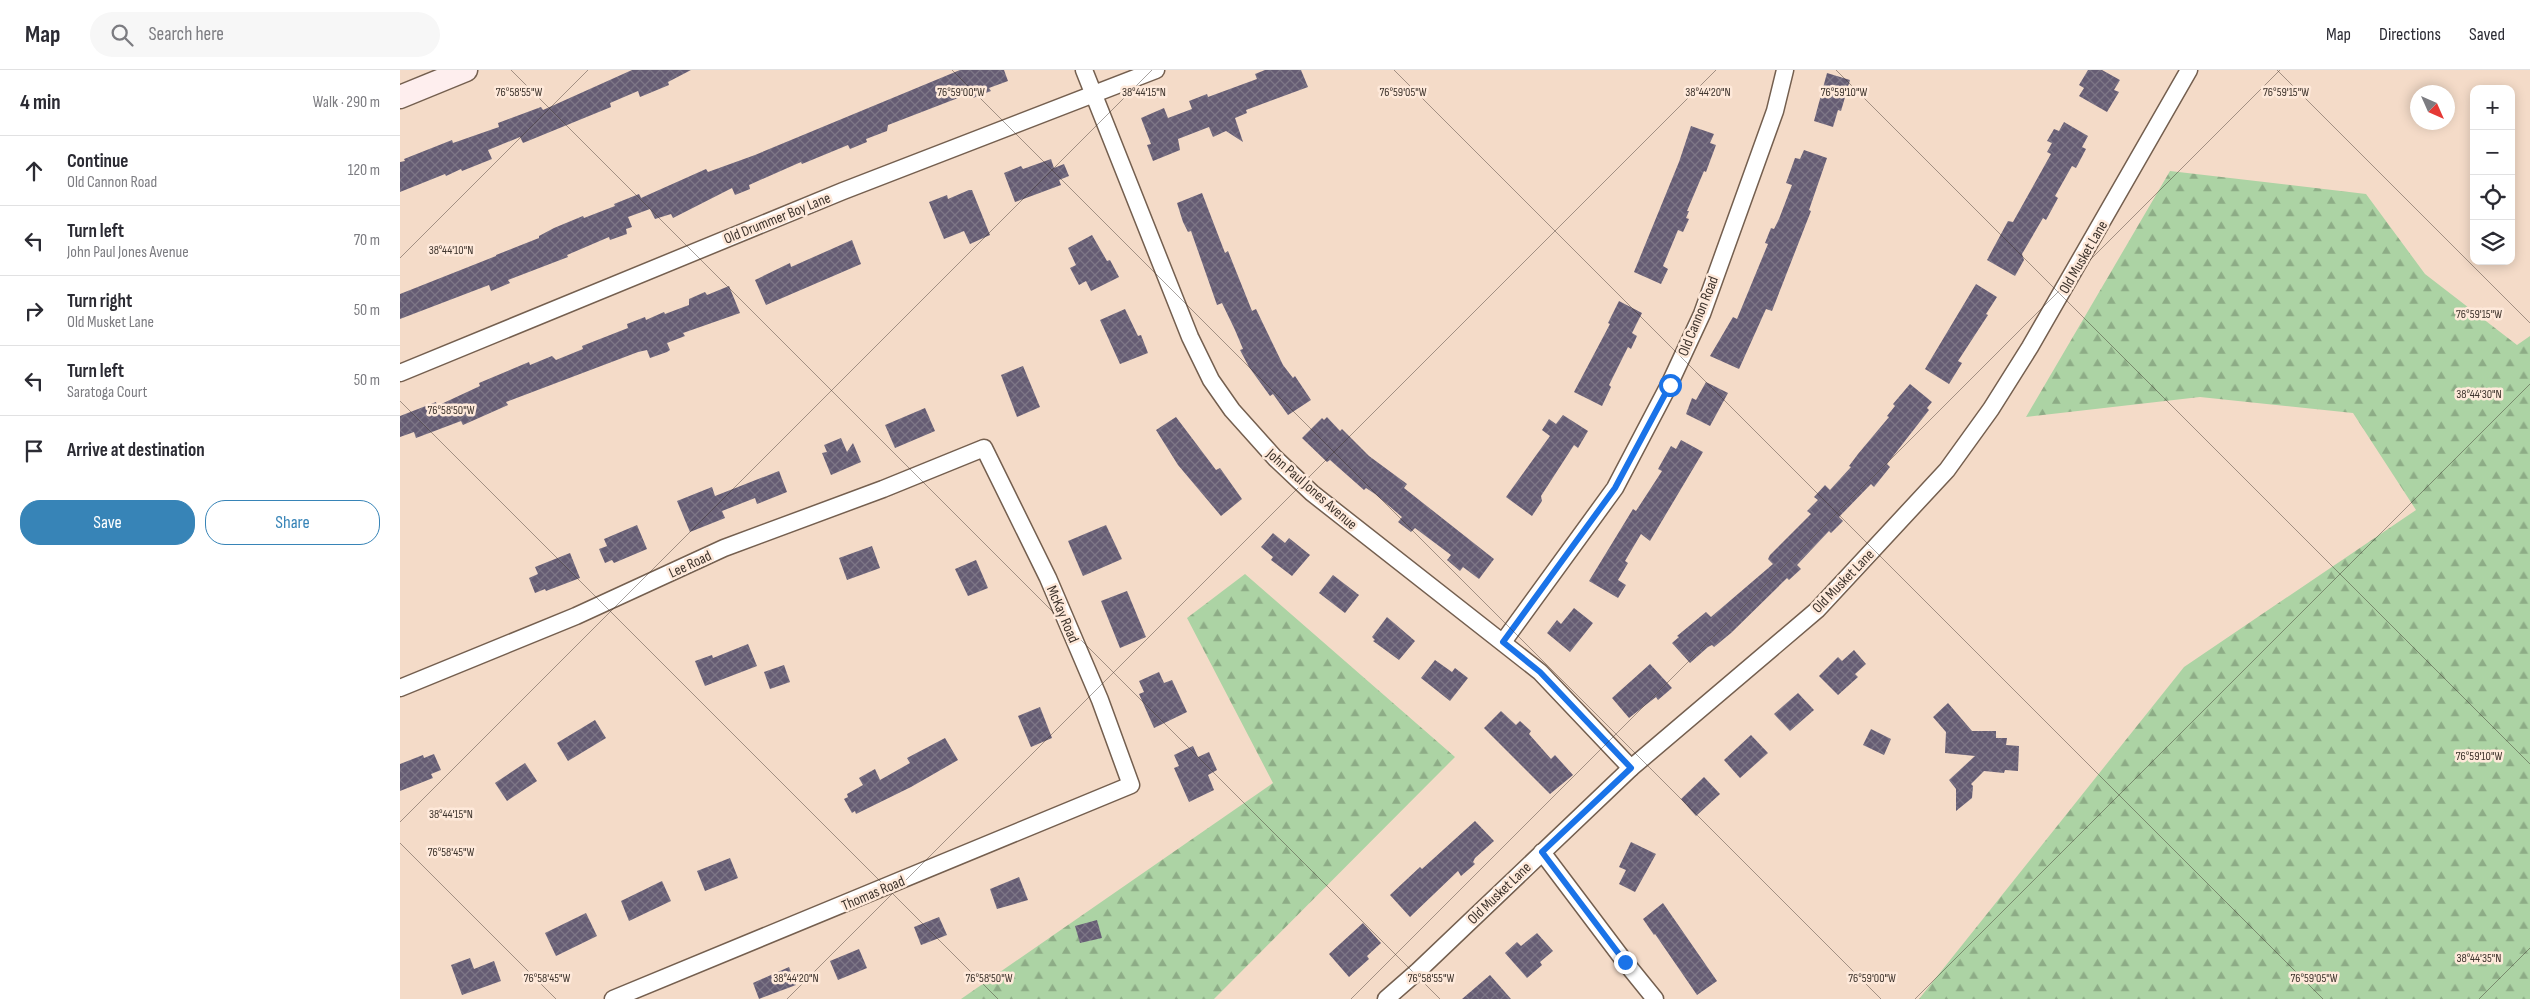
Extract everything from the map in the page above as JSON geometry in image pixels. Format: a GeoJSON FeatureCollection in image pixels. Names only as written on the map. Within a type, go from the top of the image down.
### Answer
{"type":"FeatureCollection","features":[{"type":"Feature","properties":{"kind":"street"},"geometry":{"type":"LineString","coordinates":[[400,97],[466,70]]}},
{"type":"Feature","properties":{"kind":"street","name":"John Paul Jones Avenue"},"geometry":{"type":"LineString","coordinates":[[1084,70],[1190,337],[1211,380],[1232,410],[1275,458],[1312,493],[1540,672],[1631,768]]}},
{"type":"Feature","properties":{"kind":"street","name":"Old Drummer Boy Lane"},"geometry":{"type":"LineString","coordinates":[[400,373],[843,191],[1156,70]]}},
{"type":"Feature","properties":{"kind":"street","name":"Old Cannon Road"},"geometry":{"type":"LineString","coordinates":[[1503,642],[1615,488],[1670,385],[1702,314],[1775,111],[1785,70]]}},
{"type":"Feature","properties":{"kind":"street","name":"Old Musket Lane"},"geometry":{"type":"LineString","coordinates":[[1386,999],[1418,971],[1631,768],[1817,610],[1947,470],[1991,409],[2030,347],[2188,70]]}},
{"type":"Feature","properties":{"kind":"street","name":"Lee Road"},"geometry":{"type":"LineString","coordinates":[[400,688],[576,616],[724,548],[883,489],[984,448]]}},
{"type":"Feature","properties":{"kind":"street","name":"McKay Road"},"geometry":{"type":"LineString","coordinates":[[984,448],[1048,578],[1100,700],[1131,785]]}},
{"type":"Feature","properties":{"kind":"street","name":"Thomas Road"},"geometry":{"type":"LineString","coordinates":[[613,999],[1131,785]]}},
{"type":"Feature","properties":{"kind":"street"},"geometry":{"type":"LineString","coordinates":[[1542,852],[1625,962],[1656,999]]}},
{"type":"Feature","properties":{"kind":"green space"},"geometry":{"type":"Polygon","coordinates":[[[2170,171],[2366,194],[2425,274],[2517,345],[2530,336],[2530,999],[1919,999],[2184,667],[2416,510],[2353,413],[2200,397],[2026,417],[2170,171]]]}},
{"type":"Feature","properties":{"kind":"green space"},"geometry":{"type":"Polygon","coordinates":[[[1245,574],[1455,757],[1214,999],[961,999],[1273,783],[1187,618],[1245,574]]]}},
{"type":"Feature","properties":{"kind":"building"},"geometry":{"type":"Polygon","coordinates":[[[632,70],[691,70],[668,82],[669,85],[640,97],[638,91],[610,103],[611,107],[523,143],[520,137],[488,150],[492,159],[462,171],[461,169],[446,176],[445,174],[400,192],[400,162],[405,161],[404,159],[452,140],[453,143],[499,127],[498,123],[541,107],[543,110],[632,70]]]}},
{"type":"Feature","properties":{"kind":"building"},"geometry":{"type":"Polygon","coordinates":[[[960,70],[1004,70],[1008,81],[989,88],[991,91],[973,98],[971,93],[888,125],[887,131],[866,139],[867,142],[850,149],[848,145],[802,164],[801,162],[749,185],[750,189],[735,195],[732,188],[673,218],[671,214],[655,219],[650,209],[628,217],[632,227],[626,229],[627,234],[610,240],[609,237],[567,255],[568,257],[508,280],[510,283],[491,291],[489,285],[400,319],[400,294],[539,238],[539,236],[554,228],[583,216],[584,218],[615,206],[614,204],[639,194],[641,198],[706,169],[708,172],[755,155],[960,70]]]}},
{"type":"Feature","properties":{"kind":"building"},"geometry":{"type":"Polygon","coordinates":[[[1265,70],[1301,70],[1308,87],[1246,110],[1247,113],[1235,118],[1243,142],[1226,131],[1213,137],[1209,127],[1178,139],[1180,150],[1153,161],[1147,145],[1151,144],[1141,118],[1164,108],[1168,118],[1192,109],[1189,101],[1207,94],[1208,97],[1257,79],[1255,74],[1265,70]]]}},
{"type":"Feature","properties":{"kind":"building"},"geometry":{"type":"Polygon","coordinates":[[[2088,70],[2102,70],[2120,80],[2114,90],[2119,92],[2107,112],[2079,96],[2084,88],[2079,85],[2088,70]]]}},
{"type":"Feature","properties":{"kind":"building"},"geometry":{"type":"Polygon","coordinates":[[[1827,73],[1850,80],[1841,111],[1838,110],[1833,127],[1814,121],[1827,73]]]}},
{"type":"Feature","properties":{"kind":"building"},"geometry":{"type":"Polygon","coordinates":[[[2064,122],[2088,136],[2082,147],[2086,149],[2076,168],[2072,166],[2055,196],[2058,198],[2046,220],[2043,218],[2022,254],[2024,260],[2015,276],[1987,260],[2008,221],[2013,222],[2051,154],[2047,152],[2052,143],[2047,141],[2054,129],[2059,131],[2064,122]]]}},
{"type":"Feature","properties":{"kind":"building"},"geometry":{"type":"Polygon","coordinates":[[[1691,126],[1714,134],[1710,143],[1716,145],[1706,172],[1704,171],[1687,211],[1689,211],[1686,218],[1689,219],[1683,232],[1678,230],[1663,266],[1668,269],[1661,284],[1634,272],[1679,162],[1691,126]]]}},
{"type":"Feature","properties":{"kind":"building"},"geometry":{"type":"Polygon","coordinates":[[[1804,150],[1827,158],[1809,210],[1811,211],[1772,311],[1766,309],[1739,369],[1710,356],[1733,317],[1737,319],[1768,244],[1765,243],[1771,228],[1774,229],[1779,219],[1792,185],[1786,183],[1795,158],[1800,159],[1804,150]]]}},
{"type":"Feature","properties":{"kind":"building"},"geometry":{"type":"Polygon","coordinates":[[[1051,159],[1054,168],[1064,164],[1069,176],[1059,180],[1061,185],[1015,202],[1004,173],[1021,166],[1023,169],[1051,159]]]}},
{"type":"Feature","properties":{"kind":"building"},"geometry":{"type":"Polygon","coordinates":[[[972,190],[990,235],[970,244],[964,231],[944,239],[929,202],[947,195],[948,199],[972,190]]]}},
{"type":"Feature","properties":{"kind":"building"},"geometry":{"type":"Polygon","coordinates":[[[1202,193],[1225,253],[1228,251],[1252,311],[1256,309],[1283,365],[1293,378],[1295,376],[1311,400],[1288,415],[1273,394],[1270,396],[1249,367],[1240,350],[1243,349],[1222,303],[1217,305],[1191,231],[1188,232],[1183,222],[1177,203],[1202,193]]]}},
{"type":"Feature","properties":{"kind":"building"},"geometry":{"type":"Polygon","coordinates":[[[1092,235],[1107,261],[1110,260],[1119,277],[1091,291],[1086,281],[1079,285],[1070,268],[1076,265],[1068,248],[1092,235]]]}},
{"type":"Feature","properties":{"kind":"building"},"geometry":{"type":"Polygon","coordinates":[[[852,240],[861,264],[766,305],[755,280],[790,263],[791,267],[852,240]]]}},
{"type":"Feature","properties":{"kind":"building"},"geometry":{"type":"Polygon","coordinates":[[[1976,284],[1997,297],[1986,314],[1988,315],[1958,361],[1962,363],[1949,384],[1925,369],[1976,284]]]}},
{"type":"Feature","properties":{"kind":"building"},"geometry":{"type":"Polygon","coordinates":[[[729,286],[740,313],[683,333],[685,336],[667,343],[670,350],[667,352],[650,358],[647,350],[638,352],[506,402],[508,405],[463,425],[461,421],[416,438],[414,432],[400,437],[400,416],[436,402],[437,406],[480,386],[479,383],[529,362],[530,365],[552,356],[556,360],[583,349],[582,346],[628,328],[627,324],[645,317],[646,320],[664,312],[665,314],[689,305],[689,299],[705,292],[707,295],[729,286]]]}},
{"type":"Feature","properties":{"kind":"building"},"geometry":{"type":"Polygon","coordinates":[[[1619,301],[1642,313],[1632,333],[1637,336],[1631,349],[1628,347],[1609,385],[1611,387],[1602,406],[1574,392],[1610,324],[1608,323],[1619,301]]]}},
{"type":"Feature","properties":{"kind":"building"},"geometry":{"type":"Polygon","coordinates":[[[1125,309],[1138,336],[1141,335],[1148,353],[1120,364],[1100,320],[1125,309]]]}},
{"type":"Feature","properties":{"kind":"building"},"geometry":{"type":"Polygon","coordinates":[[[1023,366],[1040,407],[1017,417],[1001,375],[1023,366]]]}},
{"type":"Feature","properties":{"kind":"building"},"geometry":{"type":"Polygon","coordinates":[[[1706,382],[1728,393],[1710,426],[1686,414],[1692,398],[1696,400],[1706,382]]]}},
{"type":"Feature","properties":{"kind":"building"},"geometry":{"type":"Polygon","coordinates":[[[1910,384],[1932,402],[1927,408],[1929,410],[1887,464],[1890,467],[1874,487],[1871,484],[1839,517],[1843,521],[1831,533],[1829,531],[1797,565],[1801,569],[1789,580],[1787,578],[1731,633],[1714,647],[1712,645],[1708,647],[1690,663],[1672,643],[1679,637],[1677,636],[1706,612],[1711,617],[1773,564],[1768,559],[1770,555],[1811,514],[1807,511],[1818,500],[1814,497],[1825,485],[1830,490],[1851,467],[1849,466],[1858,454],[1889,417],[1887,416],[1895,406],[1893,404],[1910,384]]]}},
{"type":"Feature","properties":{"kind":"building"},"geometry":{"type":"Polygon","coordinates":[[[925,408],[935,431],[895,448],[885,425],[925,408]]]}},
{"type":"Feature","properties":{"kind":"building"},"geometry":{"type":"Polygon","coordinates":[[[1563,415],[1588,431],[1578,448],[1574,445],[1541,496],[1542,501],[1532,516],[1506,497],[1550,436],[1542,430],[1549,419],[1556,424],[1563,415]]]}},
{"type":"Feature","properties":{"kind":"building"},"geometry":{"type":"Polygon","coordinates":[[[1176,417],[1216,470],[1220,468],[1242,499],[1221,516],[1178,465],[1156,430],[1176,417]]]}},
{"type":"Feature","properties":{"kind":"building"},"geometry":{"type":"Polygon","coordinates":[[[1327,417],[1369,456],[1407,484],[1404,488],[1494,559],[1479,579],[1463,567],[1460,571],[1447,560],[1451,555],[1415,528],[1411,532],[1398,522],[1402,517],[1375,494],[1366,488],[1364,490],[1330,460],[1327,462],[1302,438],[1322,418],[1324,420],[1327,417]]]}},
{"type":"Feature","properties":{"kind":"building"},"geometry":{"type":"Polygon","coordinates":[[[841,438],[847,452],[853,443],[861,462],[831,475],[822,453],[827,452],[824,445],[841,438]]]}},
{"type":"Feature","properties":{"kind":"building"},"geometry":{"type":"Polygon","coordinates":[[[1681,440],[1703,452],[1650,541],[1641,534],[1625,561],[1628,563],[1618,580],[1626,585],[1618,598],[1589,581],[1633,509],[1636,511],[1662,471],[1658,469],[1671,446],[1676,449],[1681,440]]]}},
{"type":"Feature","properties":{"kind":"building"},"geometry":{"type":"Polygon","coordinates":[[[779,471],[787,492],[757,504],[755,498],[722,511],[725,518],[690,532],[677,501],[712,487],[715,496],[779,471]]]}},
{"type":"Feature","properties":{"kind":"building"},"geometry":{"type":"Polygon","coordinates":[[[637,525],[647,549],[614,563],[612,560],[605,563],[599,549],[607,546],[604,539],[637,525]]]}},
{"type":"Feature","properties":{"kind":"building"},"geometry":{"type":"Polygon","coordinates":[[[1106,525],[1122,559],[1083,576],[1068,541],[1106,525]]]}},
{"type":"Feature","properties":{"kind":"building"},"geometry":{"type":"Polygon","coordinates":[[[1273,533],[1285,543],[1289,538],[1310,555],[1292,576],[1271,560],[1273,557],[1261,547],[1273,533]]]}},
{"type":"Feature","properties":{"kind":"building"},"geometry":{"type":"Polygon","coordinates":[[[872,546],[880,568],[847,580],[839,558],[872,546]]]}},
{"type":"Feature","properties":{"kind":"building"},"geometry":{"type":"Polygon","coordinates":[[[570,553],[580,578],[546,591],[545,589],[535,593],[529,578],[538,574],[535,567],[570,553]]]}},
{"type":"Feature","properties":{"kind":"building"},"geometry":{"type":"Polygon","coordinates":[[[976,560],[988,588],[968,596],[955,569],[976,560]]]}},
{"type":"Feature","properties":{"kind":"building"},"geometry":{"type":"Polygon","coordinates":[[[1333,575],[1359,595],[1345,613],[1319,593],[1333,575]]]}},
{"type":"Feature","properties":{"kind":"building"},"geometry":{"type":"Polygon","coordinates":[[[1127,591],[1146,637],[1120,648],[1101,601],[1127,591]]]}},
{"type":"Feature","properties":{"kind":"building"},"geometry":{"type":"Polygon","coordinates":[[[1574,608],[1593,623],[1570,652],[1547,633],[1557,620],[1561,624],[1574,608]]]}},
{"type":"Feature","properties":{"kind":"building"},"geometry":{"type":"Polygon","coordinates":[[[1387,617],[1415,641],[1399,660],[1373,641],[1375,640],[1372,637],[1387,617]]]}},
{"type":"Feature","properties":{"kind":"building"},"geometry":{"type":"Polygon","coordinates":[[[748,644],[757,666],[705,686],[695,661],[712,655],[713,658],[748,644]]]}},
{"type":"Feature","properties":{"kind":"building"},"geometry":{"type":"Polygon","coordinates":[[[1854,650],[1866,664],[1855,674],[1858,677],[1838,695],[1819,676],[1838,657],[1842,661],[1854,650]]]}},
{"type":"Feature","properties":{"kind":"building"},"geometry":{"type":"Polygon","coordinates":[[[1435,660],[1452,672],[1455,668],[1468,678],[1450,701],[1421,678],[1435,660]]]}},
{"type":"Feature","properties":{"kind":"building"},"geometry":{"type":"Polygon","coordinates":[[[1650,664],[1672,688],[1658,700],[1656,697],[1629,718],[1612,698],[1650,664]]]}},
{"type":"Feature","properties":{"kind":"building"},"geometry":{"type":"Polygon","coordinates":[[[784,665],[790,682],[770,689],[764,672],[784,665]]]}},
{"type":"Feature","properties":{"kind":"building"},"geometry":{"type":"Polygon","coordinates":[[[1159,672],[1164,683],[1172,680],[1187,712],[1154,728],[1139,694],[1144,692],[1139,681],[1159,672]]]}},
{"type":"Feature","properties":{"kind":"building"},"geometry":{"type":"Polygon","coordinates":[[[1798,693],[1814,710],[1790,731],[1774,714],[1798,693]]]}},
{"type":"Feature","properties":{"kind":"building"},"geometry":{"type":"Polygon","coordinates":[[[1948,703],[1972,731],[1996,731],[1996,738],[2007,738],[2006,745],[2019,746],[2018,771],[2005,770],[2004,773],[1984,771],[1971,784],[1973,786],[1972,798],[1956,811],[1956,789],[1949,780],[1975,756],[1945,753],[1946,732],[1933,717],[1948,703]]]}},
{"type":"Feature","properties":{"kind":"building"},"geometry":{"type":"Polygon","coordinates":[[[1040,707],[1052,738],[1031,747],[1018,716],[1040,707]]]}},
{"type":"Feature","properties":{"kind":"building"},"geometry":{"type":"Polygon","coordinates":[[[1501,711],[1516,725],[1520,721],[1531,731],[1529,734],[1551,759],[1555,755],[1573,775],[1550,794],[1484,728],[1501,711]]]}},
{"type":"Feature","properties":{"kind":"building"},"geometry":{"type":"Polygon","coordinates":[[[595,720],[606,738],[568,761],[557,743],[595,720]]]}},
{"type":"Feature","properties":{"kind":"building"},"geometry":{"type":"Polygon","coordinates":[[[1871,729],[1891,739],[1884,755],[1863,745],[1871,729]]]}},
{"type":"Feature","properties":{"kind":"building"},"geometry":{"type":"Polygon","coordinates":[[[1751,735],[1768,753],[1740,778],[1724,760],[1751,735]]]}},
{"type":"Feature","properties":{"kind":"building"},"geometry":{"type":"Polygon","coordinates":[[[945,738],[958,760],[911,787],[856,814],[855,811],[852,813],[844,799],[848,797],[847,794],[863,785],[859,778],[875,769],[880,780],[910,763],[907,758],[945,738]]]}},
{"type":"Feature","properties":{"kind":"building"},"geometry":{"type":"Polygon","coordinates":[[[1193,746],[1198,757],[1209,752],[1217,770],[1208,775],[1214,790],[1189,802],[1174,768],[1179,766],[1174,755],[1193,746]]]}},
{"type":"Feature","properties":{"kind":"building"},"geometry":{"type":"Polygon","coordinates":[[[434,754],[441,770],[431,774],[433,778],[400,791],[400,764],[423,755],[424,758],[434,754]]]}},
{"type":"Feature","properties":{"kind":"building"},"geometry":{"type":"Polygon","coordinates":[[[525,763],[537,781],[507,801],[495,783],[525,763]]]}},
{"type":"Feature","properties":{"kind":"building"},"geometry":{"type":"Polygon","coordinates":[[[1704,777],[1720,794],[1696,816],[1681,799],[1704,777]]]}},
{"type":"Feature","properties":{"kind":"building"},"geometry":{"type":"Polygon","coordinates":[[[1475,821],[1494,841],[1475,858],[1473,862],[1475,864],[1461,876],[1458,871],[1410,917],[1390,895],[1475,821]]]}},
{"type":"Feature","properties":{"kind":"building"},"geometry":{"type":"Polygon","coordinates":[[[1631,842],[1656,854],[1635,892],[1619,884],[1626,870],[1619,867],[1631,842]]]}},
{"type":"Feature","properties":{"kind":"building"},"geometry":{"type":"Polygon","coordinates":[[[730,858],[738,878],[705,891],[697,871],[730,858]]]}},
{"type":"Feature","properties":{"kind":"building"},"geometry":{"type":"Polygon","coordinates":[[[1019,877],[1028,900],[997,909],[990,889],[1019,877]]]}},
{"type":"Feature","properties":{"kind":"building"},"geometry":{"type":"Polygon","coordinates":[[[662,881],[671,901],[629,921],[621,901],[662,881]]]}},
{"type":"Feature","properties":{"kind":"building"},"geometry":{"type":"Polygon","coordinates":[[[1663,903],[1717,981],[1697,995],[1643,919],[1663,903]]]}},
{"type":"Feature","properties":{"kind":"building"},"geometry":{"type":"Polygon","coordinates":[[[586,913],[597,936],[556,956],[545,933],[586,913]]]}},
{"type":"Feature","properties":{"kind":"building"},"geometry":{"type":"Polygon","coordinates":[[[939,917],[947,935],[921,945],[914,927],[939,917]]]}},
{"type":"Feature","properties":{"kind":"building"},"geometry":{"type":"Polygon","coordinates":[[[1097,920],[1102,938],[1080,943],[1075,926],[1097,920]]]}},
{"type":"Feature","properties":{"kind":"building"},"geometry":{"type":"Polygon","coordinates":[[[1363,923],[1381,943],[1367,956],[1369,959],[1349,977],[1329,954],[1363,923]]]}},
{"type":"Feature","properties":{"kind":"building"},"geometry":{"type":"Polygon","coordinates":[[[1537,933],[1553,951],[1540,962],[1542,965],[1527,978],[1505,953],[1517,942],[1521,946],[1537,933]]]}},
{"type":"Feature","properties":{"kind":"building"},"geometry":{"type":"Polygon","coordinates":[[[859,949],[867,968],[838,980],[830,961],[859,949]]]}},
{"type":"Feature","properties":{"kind":"building"},"geometry":{"type":"Polygon","coordinates":[[[470,958],[474,969],[494,961],[501,981],[462,995],[451,965],[470,958]]]}},
{"type":"Feature","properties":{"kind":"building"},"geometry":{"type":"Polygon","coordinates":[[[789,967],[796,985],[759,999],[753,983],[789,967]]]}},
{"type":"Feature","properties":{"kind":"building"},"geometry":{"type":"Polygon","coordinates":[[[1490,975],[1511,999],[1462,999],[1490,975]]]}},
{"type":"Feature","properties":{"kind":"route"},"geometry":{"type":"LineString","coordinates":[[1625,962],[1542,852],[1631,768],[1540,672],[1503,642],[1615,488],[1670,385]]}}]}
